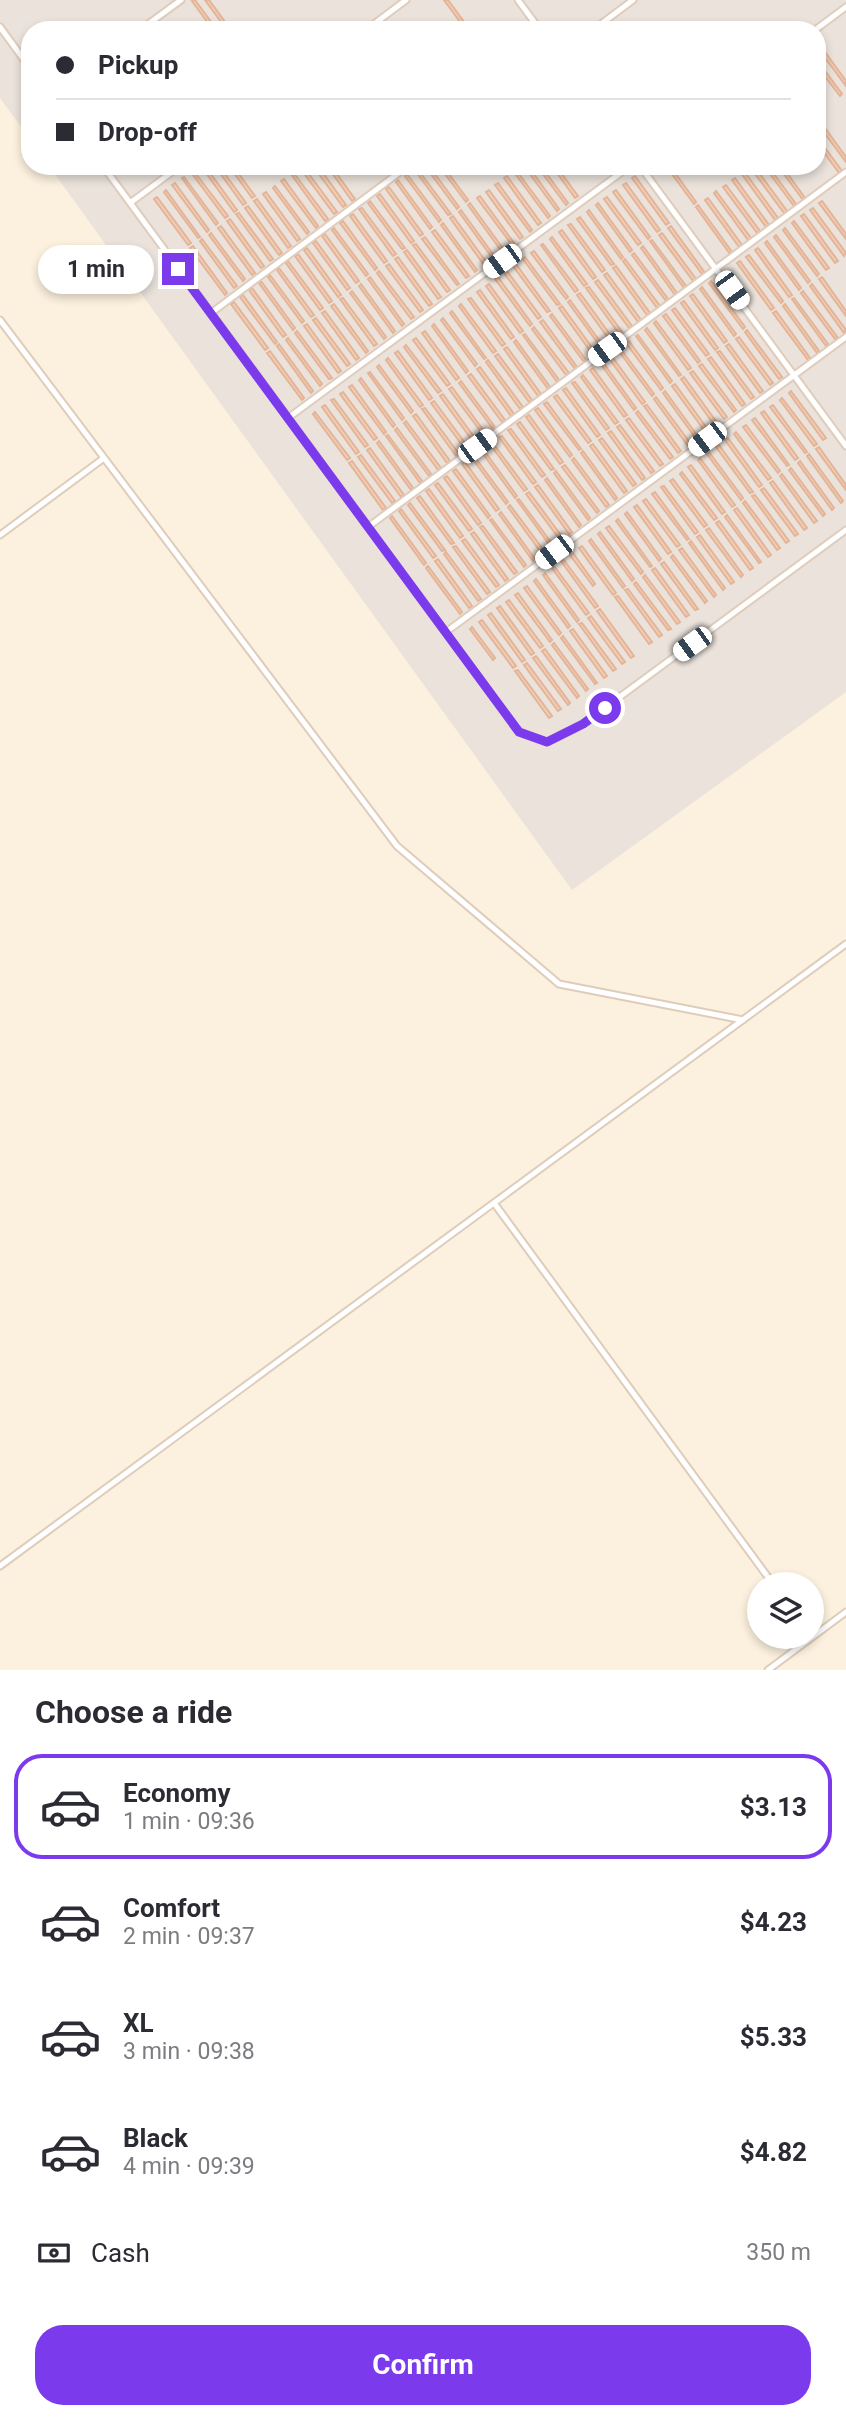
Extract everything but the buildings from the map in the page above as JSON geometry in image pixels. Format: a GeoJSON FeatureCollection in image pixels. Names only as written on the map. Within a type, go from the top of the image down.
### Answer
{"type":"FeatureCollection","features":[{"type":"Feature","properties":{"kind":"lane"},"geometry":{"type":"LineString","coordinates":[[152,21],[181,0]]}},
{"type":"Feature","properties":{"kind":"lane"},"geometry":{"type":"LineString","coordinates":[[378,21],[406,0]]}},
{"type":"Feature","properties":{"kind":"lane"},"geometry":{"type":"LineString","coordinates":[[518,0],[533,21]]}},
{"type":"Feature","properties":{"kind":"lane"},"geometry":{"type":"LineString","coordinates":[[605,21],[633,0]]}},
{"type":"Feature","properties":{"kind":"lane"},"geometry":{"type":"LineString","coordinates":[[826,22],[846,7]]}},
{"type":"Feature","properties":{"kind":"lane"},"geometry":{"type":"LineString","coordinates":[[0,27],[21,56]]}},
{"type":"Feature","properties":{"kind":"lane"},"geometry":{"type":"LineString","coordinates":[[368,527],[846,172]]}},
{"type":"Feature","properties":{"kind":"lane"},"geometry":{"type":"LineString","coordinates":[[110,175],[519,732],[547,742],[583,724],[846,530]]}},
{"type":"Feature","properties":{"kind":"lane"},"geometry":{"type":"LineString","coordinates":[[130,203],[168,175]]}},
{"type":"Feature","properties":{"kind":"lane"},"geometry":{"type":"LineString","coordinates":[[211,313],[396,175]]}},
{"type":"Feature","properties":{"kind":"lane"},"geometry":{"type":"LineString","coordinates":[[288,418],[618,175]]}},
{"type":"Feature","properties":{"kind":"lane"},"geometry":{"type":"LineString","coordinates":[[647,175],[846,446]]}},
{"type":"Feature","properties":{"kind":"lane"},"geometry":{"type":"LineString","coordinates":[[0,320],[397,846],[559,984],[743,1020]]}},
{"type":"Feature","properties":{"kind":"lane"},"geometry":{"type":"LineString","coordinates":[[446,632],[846,337]]}},
{"type":"Feature","properties":{"kind":"lane"},"geometry":{"type":"LineString","coordinates":[[0,535],[104,458]]}},
{"type":"Feature","properties":{"kind":"lane"},"geometry":{"type":"LineString","coordinates":[[0,1566],[846,944]]}},
{"type":"Feature","properties":{"kind":"lane"},"geometry":{"type":"LineString","coordinates":[[494,1203],[764,1572]]}},
{"type":"Feature","properties":{"kind":"lane"},"geometry":{"type":"LineString","coordinates":[[824,1628],[846,1612]]}},
{"type":"Feature","properties":{"kind":"lane"},"geometry":{"type":"LineString","coordinates":[[768,1670],[796,1649]]}},
{"type":"Feature","properties":{"kind":"shaded area"},"geometry":{"type":"Polygon","coordinates":[[[0,0],[846,0],[846,692],[572,890],[56,175],[826,175],[826,21],[21,21],[21,127],[0,98],[0,0]]]}},
{"type":"Feature","properties":{"kind":"route"},"geometry":{"type":"LineString","coordinates":[[178,269],[519,732],[547,742],[583,724],[605,708]]}}]}
